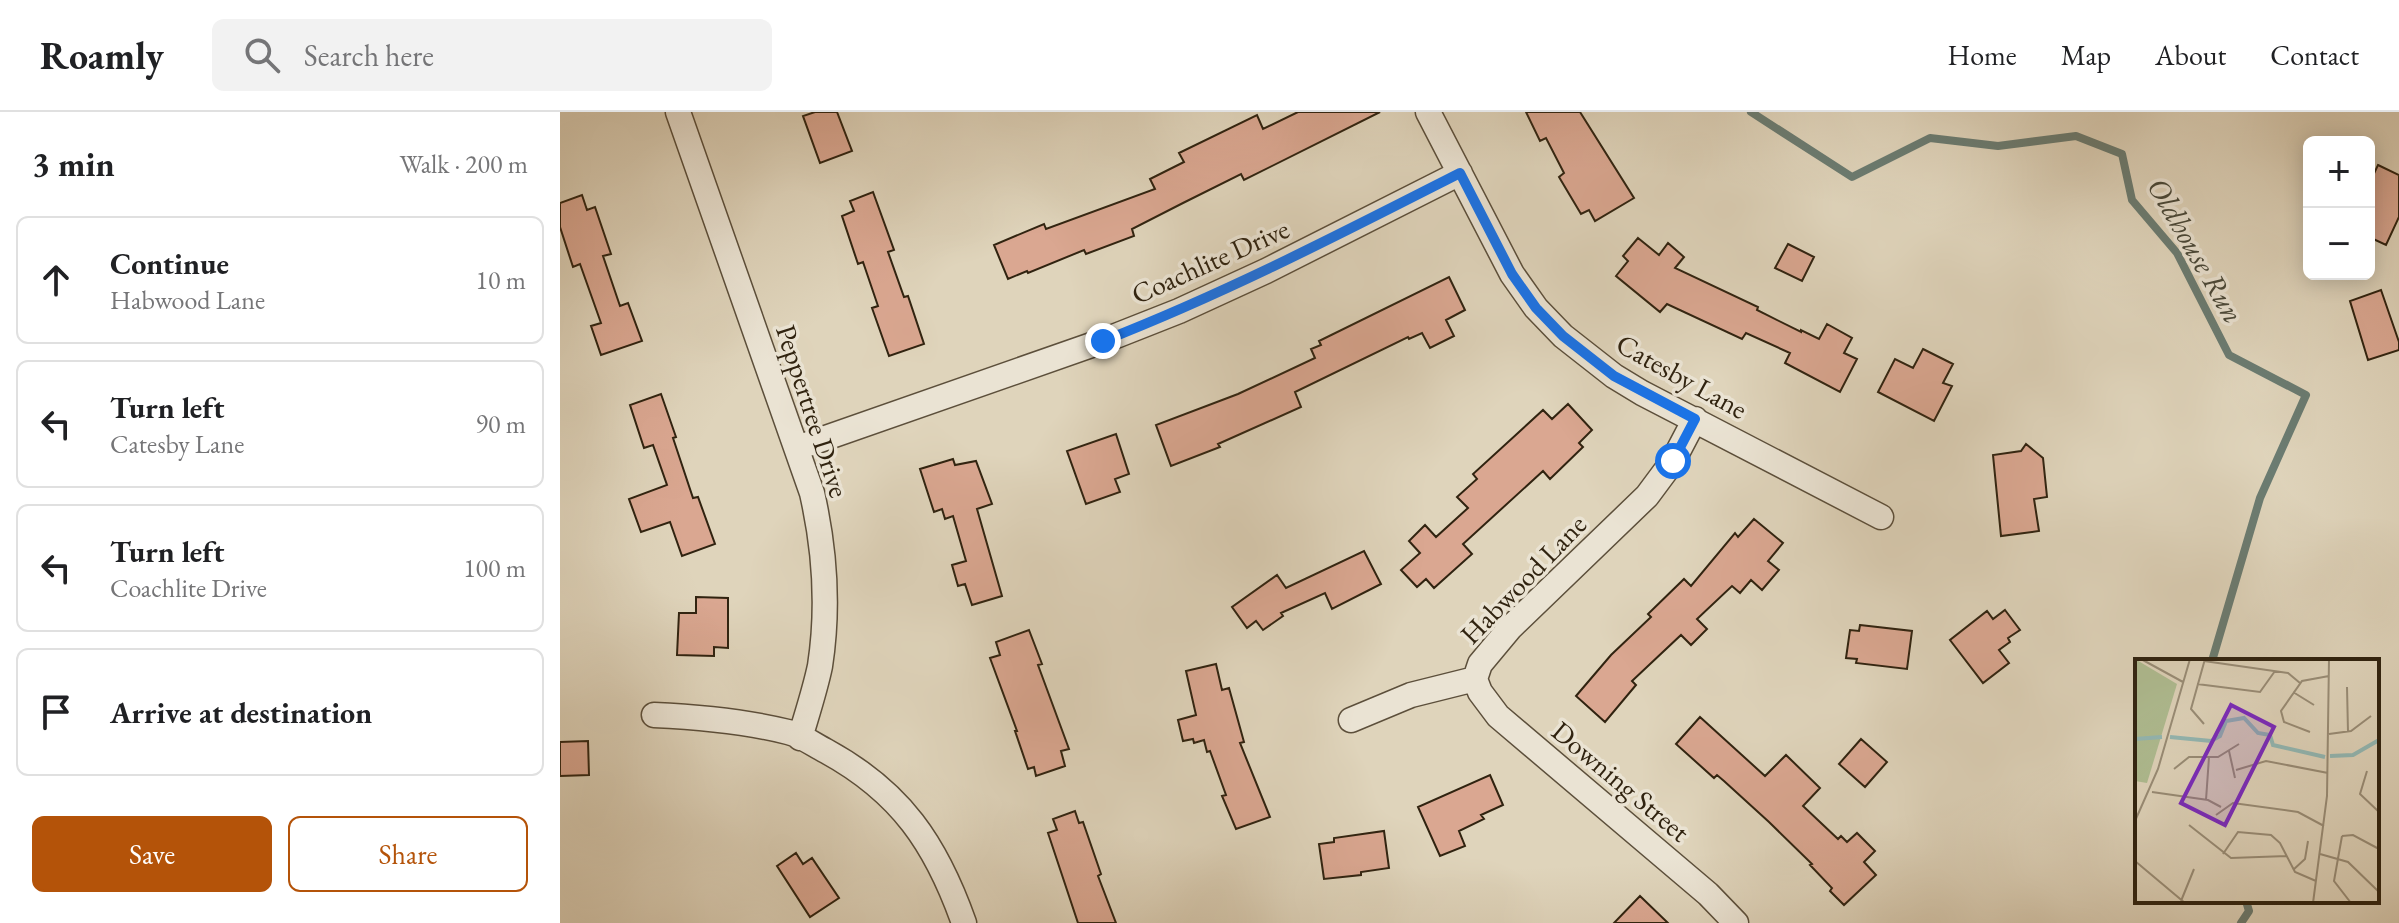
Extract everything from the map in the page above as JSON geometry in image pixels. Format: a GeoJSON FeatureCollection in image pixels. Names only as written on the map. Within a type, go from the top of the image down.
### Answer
{"type":"FeatureCollection","features":[{"type":"Feature","properties":{"kind":"street","name":"Peppertree Drive"},"geometry":{"type":"LineString","coordinates":[[678,112],[797,448],[817,516],[826,582],[825,618],[819,667],[800,738]]}},
{"type":"Feature","properties":{"kind":"street","name":"Catesby Lane"},"geometry":{"type":"LineString","coordinates":[[1428,112],[1512,274],[1536,308],[1563,336],[1614,376],[1881,517]]}},
{"type":"Feature","properties":{"kind":"street","name":"Coachlite Drive"},"geometry":{"type":"LineString","coordinates":[[797,448],[1103,341],[1179,311],[1266,271],[1460,173]]}},
{"type":"Feature","properties":{"kind":"street","name":"Habwood Lane"},"geometry":{"type":"LineString","coordinates":[[1351,720],[1411,695],[1475,679],[1480,664],[1510,628],[1647,496],[1673,461],[1695,419]]}},
{"type":"Feature","properties":{"kind":"street","name":"Downing Street"},"geometry":{"type":"LineString","coordinates":[[1475,679],[1480,692],[1498,716],[1708,894],[1736,923]]}},
{"type":"Feature","properties":{"kind":"street"},"geometry":{"type":"LineString","coordinates":[[654,715],[723,721],[791,733],[869,779],[916,825],[938,858],[964,923]]}},
{"type":"Feature","properties":{"kind":"building"},"geometry":{"type":"Polygon","coordinates":[[[815,112],[837,112],[852,151],[820,163],[803,116],[815,112]]]}},
{"type":"Feature","properties":{"kind":"building"},"geometry":{"type":"Polygon","coordinates":[[[1298,112],[1380,112],[1244,180],[1241,174],[1183,203],[1132,229],[1134,236],[1086,254],[1084,250],[1008,279],[994,245],[1044,224],[1046,229],[1155,189],[1150,179],[1184,162],[1179,153],[1257,115],[1263,129],[1298,112]]]}},
{"type":"Feature","properties":{"kind":"building"},"geometry":{"type":"Polygon","coordinates":[[[1526,112],[1580,112],[1634,198],[1595,221],[1589,210],[1581,214],[1559,177],[1564,173],[1546,138],[1540,141],[1526,112]]]}},
{"type":"Feature","properties":{"kind":"building"},"geometry":{"type":"Polygon","coordinates":[[[2378,165],[2399,175],[2399,217],[2386,245],[2375,240],[2375,171],[2378,165]]]}},
{"type":"Feature","properties":{"kind":"building"},"geometry":{"type":"Polygon","coordinates":[[[873,192],[894,250],[888,252],[904,297],[908,296],[924,344],[889,356],[872,308],[878,306],[863,262],[858,264],[842,216],[854,211],[850,201],[873,192]]]}},
{"type":"Feature","properties":{"kind":"building"},"geometry":{"type":"Polygon","coordinates":[[[582,195],[587,210],[595,207],[611,254],[603,256],[620,306],[628,303],[642,341],[601,355],[591,326],[601,323],[580,264],[573,267],[560,227],[560,203],[582,195]]]}},
{"type":"Feature","properties":{"kind":"building"},"geometry":{"type":"Polygon","coordinates":[[[1638,238],[1659,255],[1668,243],[1684,257],[1675,268],[1758,307],[1757,310],[1801,332],[1819,339],[1827,324],[1852,338],[1844,353],[1857,359],[1840,392],[1785,363],[1790,353],[1746,333],[1742,339],[1667,304],[1660,312],[1616,276],[1628,261],[1623,256],[1638,238]]]}},
{"type":"Feature","properties":{"kind":"building"},"geometry":{"type":"Polygon","coordinates":[[[1788,244],[1814,257],[1802,281],[1775,268],[1788,244]]]}},
{"type":"Feature","properties":{"kind":"building"},"geometry":{"type":"Polygon","coordinates":[[[1449,277],[1465,310],[1446,320],[1454,336],[1430,348],[1422,333],[1408,337],[1295,392],[1301,407],[1218,444],[1220,447],[1171,466],[1156,425],[1238,394],[1315,358],[1311,349],[1321,345],[1319,341],[1449,277]]]}},
{"type":"Feature","properties":{"kind":"building"},"geometry":{"type":"Polygon","coordinates":[[[2381,290],[2399,350],[2368,360],[2350,301],[2381,290]]]}},
{"type":"Feature","properties":{"kind":"building"},"geometry":{"type":"Polygon","coordinates":[[[1923,349],[1953,364],[1943,383],[1952,386],[1934,421],[1878,392],[1895,359],[1913,368],[1923,349]]]}},
{"type":"Feature","properties":{"kind":"building"},"geometry":{"type":"Polygon","coordinates":[[[661,394],[693,498],[698,497],[715,544],[682,556],[670,522],[641,532],[629,499],[667,485],[653,445],[644,448],[630,405],[661,394]]]}},
{"type":"Feature","properties":{"kind":"building"},"geometry":{"type":"Polygon","coordinates":[[[1568,404],[1592,430],[1579,443],[1583,447],[1550,479],[1543,471],[1463,544],[1472,554],[1434,588],[1426,579],[1417,587],[1401,570],[1420,553],[1409,541],[1425,525],[1436,537],[1468,508],[1457,497],[1477,479],[1473,474],[1543,410],[1552,419],[1568,404]]]}},
{"type":"Feature","properties":{"kind":"building"},"geometry":{"type":"Polygon","coordinates":[[[1116,434],[1129,474],[1115,479],[1120,492],[1086,504],[1067,451],[1116,434]]]}},
{"type":"Feature","properties":{"kind":"building"},"geometry":{"type":"Polygon","coordinates":[[[2026,444],[2043,458],[2047,497],[2034,499],[2039,531],[2001,536],[1993,455],[2021,451],[2026,444]]]}},
{"type":"Feature","properties":{"kind":"building"},"geometry":{"type":"Polygon","coordinates":[[[953,459],[955,465],[976,461],[992,504],[977,509],[1002,596],[972,605],[965,584],[958,586],[952,565],[966,561],[953,516],[945,519],[942,509],[934,512],[920,469],[953,459]]]}},
{"type":"Feature","properties":{"kind":"building"},"geometry":{"type":"Polygon","coordinates":[[[1754,519],[1783,543],[1768,561],[1779,570],[1762,590],[1751,580],[1740,593],[1732,586],[1697,619],[1707,629],[1691,645],[1681,635],[1632,681],[1636,685],[1605,722],[1576,696],[1611,655],[1651,617],[1648,614],[1684,579],[1691,586],[1735,533],[1738,537],[1754,519]]]}},
{"type":"Feature","properties":{"kind":"building"},"geometry":{"type":"Polygon","coordinates":[[[1364,551],[1381,584],[1332,609],[1325,593],[1281,613],[1283,616],[1263,630],[1256,621],[1247,628],[1232,607],[1277,575],[1286,588],[1364,551]]]}},
{"type":"Feature","properties":{"kind":"building"},"geometry":{"type":"Polygon","coordinates":[[[696,597],[728,598],[728,648],[714,647],[714,656],[677,655],[679,613],[696,613],[696,597]]]}},
{"type":"Feature","properties":{"kind":"building"},"geometry":{"type":"Polygon","coordinates":[[[2005,610],[2020,630],[2008,638],[2010,642],[1999,650],[2009,663],[1983,683],[1950,640],[1987,611],[1993,619],[2005,610]]]}},
{"type":"Feature","properties":{"kind":"building"},"geometry":{"type":"Polygon","coordinates":[[[1860,625],[1912,631],[1907,669],[1856,663],[1857,659],[1846,658],[1850,630],[1859,631],[1860,625]]]}},
{"type":"Feature","properties":{"kind":"building"},"geometry":{"type":"Polygon","coordinates":[[[1029,630],[1042,664],[1038,665],[1069,749],[1061,751],[1065,766],[1036,776],[1034,767],[1028,769],[990,658],[1000,655],[996,642],[1029,630]]]}},
{"type":"Feature","properties":{"kind":"building"},"geometry":{"type":"Polygon","coordinates":[[[1216,664],[1222,690],[1229,688],[1244,742],[1240,743],[1270,817],[1236,829],[1222,796],[1226,795],[1210,751],[1207,752],[1204,740],[1194,743],[1193,739],[1183,741],[1178,720],[1196,715],[1186,671],[1216,664]]]}},
{"type":"Feature","properties":{"kind":"building"},"geometry":{"type":"Polygon","coordinates":[[[1700,717],[1765,776],[1786,755],[1820,788],[1803,806],[1838,839],[1841,836],[1847,842],[1857,833],[1875,851],[1864,862],[1876,875],[1844,905],[1830,891],[1832,888],[1812,864],[1769,822],[1717,775],[1714,778],[1676,744],[1700,717]]]}},
{"type":"Feature","properties":{"kind":"building"},"geometry":{"type":"Polygon","coordinates":[[[1861,739],[1887,762],[1865,787],[1839,764],[1861,739]]]}},
{"type":"Feature","properties":{"kind":"building"},"geometry":{"type":"Polygon","coordinates":[[[588,741],[589,775],[560,776],[560,742],[588,741]]]}},
{"type":"Feature","properties":{"kind":"building"},"geometry":{"type":"Polygon","coordinates":[[[1490,775],[1503,805],[1481,815],[1484,819],[1459,831],[1465,846],[1440,856],[1418,807],[1490,775]]]}},
{"type":"Feature","properties":{"kind":"building"},"geometry":{"type":"Polygon","coordinates":[[[1075,811],[1079,823],[1083,822],[1101,874],[1098,876],[1116,923],[1078,923],[1048,833],[1057,830],[1053,819],[1075,811]]]}},
{"type":"Feature","properties":{"kind":"building"},"geometry":{"type":"Polygon","coordinates":[[[1384,831],[1389,868],[1324,879],[1319,844],[1334,842],[1334,838],[1384,831]]]}},
{"type":"Feature","properties":{"kind":"building"},"geometry":{"type":"Polygon","coordinates":[[[796,853],[803,864],[812,858],[839,898],[810,917],[777,866],[796,853]]]}},
{"type":"Feature","properties":{"kind":"building"},"geometry":{"type":"Polygon","coordinates":[[[1640,896],[1668,923],[1614,923],[1640,896]]]}},
{"type":"Feature","properties":{"kind":"waterway","name":"Oldhouse Run"},"geometry":{"type":"LineString","coordinates":[[1751,112],[1852,177],[1930,138],[1998,146],[2076,136],[2122,154],[2132,200],[2177,253],[2229,355],[2306,395],[2260,498],[2213,659]]}},
{"type":"Feature","properties":{"kind":"waterway","name":"Oldhouse Run"},"geometry":{"type":"LineString","coordinates":[[2241,923],[2249,911],[2247,903]]}},
{"type":"Feature","properties":{"kind":"route"},"geometry":{"type":"LineString","coordinates":[[1103,341],[1179,311],[1266,271],[1460,173],[1512,274],[1536,308],[1563,336],[1614,376],[1695,419],[1673,461]]}}]}
